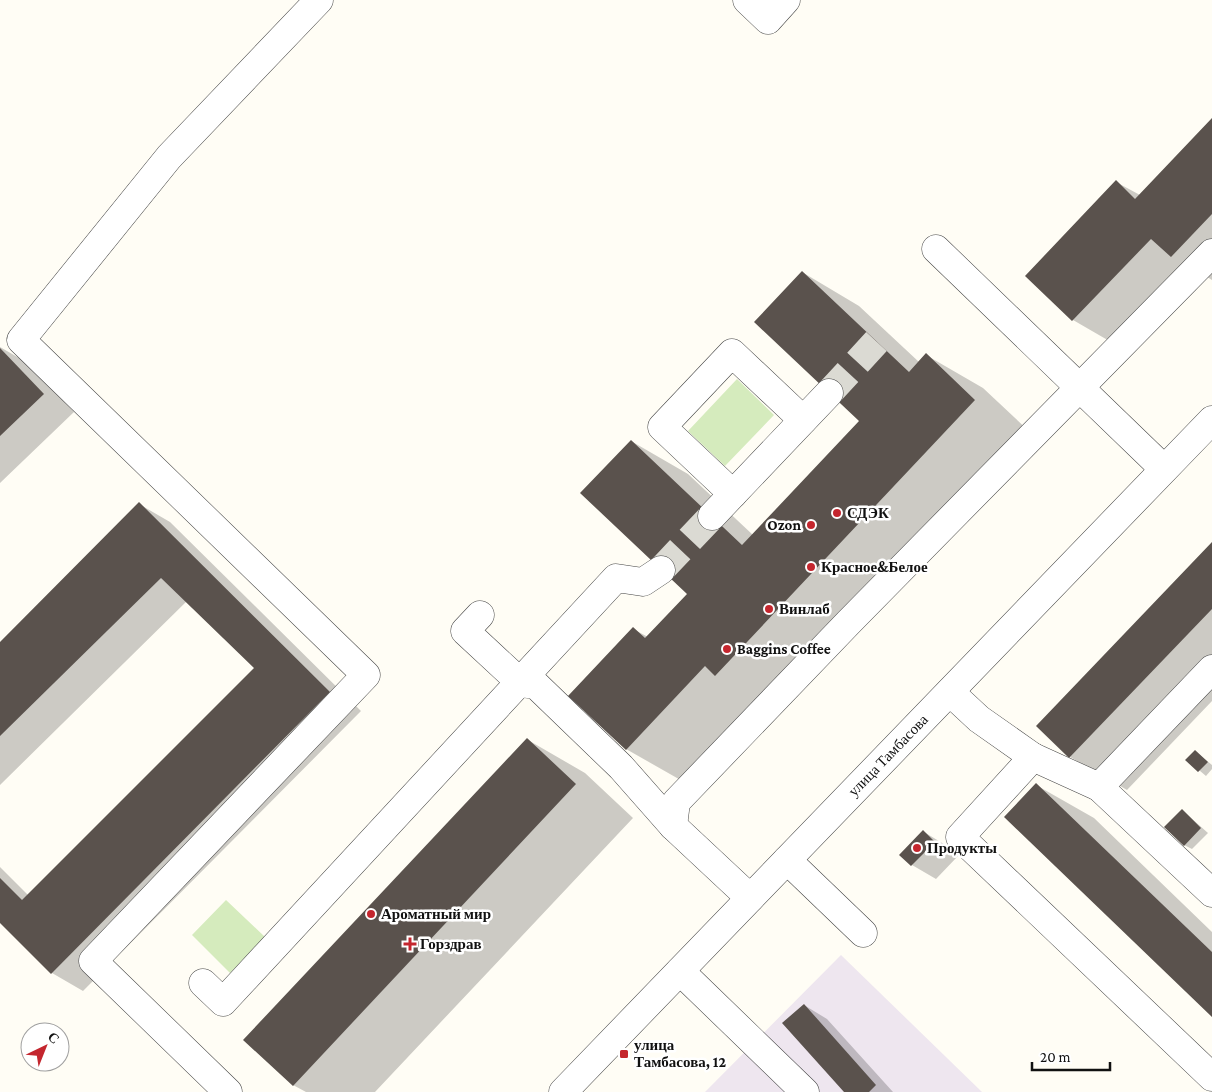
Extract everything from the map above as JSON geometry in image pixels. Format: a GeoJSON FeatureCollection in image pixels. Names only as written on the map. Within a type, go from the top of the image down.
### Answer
{"type":"FeatureCollection","features":[{"type":"Feature","properties":{"kind":"street"},"geometry":{"type":"LineString","coordinates":[[228,1092],[93,961],[366,675],[21,340],[169,157],[319,0]]}},
{"type":"Feature","properties":{"kind":"street"},"geometry":{"type":"LineString","coordinates":[[747,0],[768,20],[786,0]]}},
{"type":"Feature","properties":{"kind":"street"},"geometry":{"type":"LineString","coordinates":[[936,249],[1164,469]]}},
{"type":"Feature","properties":{"kind":"street"},"geometry":{"type":"LineString","coordinates":[[673,826],[676,802],[1212,253]]}},
{"type":"Feature","properties":{"kind":"street"},"geometry":{"type":"LineString","coordinates":[[733,494],[662,427],[732,353],[803,420]]}},
{"type":"Feature","properties":{"kind":"street"},"geometry":{"type":"LineString","coordinates":[[712,516],[829,393]]}},
{"type":"Feature","properties":{"kind":"street","name":"улица Тамбасова"},"geometry":{"type":"LineString","coordinates":[[563,1092],[1212,420]]}},
{"type":"Feature","properties":{"kind":"street"},"geometry":{"type":"LineString","coordinates":[[203,983],[223,1002],[521,683],[616,578],[643,582],[661,570]]}},
{"type":"Feature","properties":{"kind":"street"},"geometry":{"type":"LineString","coordinates":[[480,615],[466,631],[521,683],[536,685],[621,767],[673,826],[750,898]]}},
{"type":"Feature","properties":{"kind":"street"},"geometry":{"type":"LineString","coordinates":[[1099,787],[1212,669]]}},
{"type":"Feature","properties":{"kind":"street"},"geometry":{"type":"LineString","coordinates":[[950,692],[979,719],[1033,757],[1099,787],[1212,893]]}},
{"type":"Feature","properties":{"kind":"street"},"geometry":{"type":"LineString","coordinates":[[1033,757],[960,837],[1212,1077]]}},
{"type":"Feature","properties":{"kind":"street"},"geometry":{"type":"LineString","coordinates":[[787,860],[863,933]]}},
{"type":"Feature","properties":{"kind":"street"},"geometry":{"type":"LineString","coordinates":[[680,972],[805,1092]]}},
{"type":"Feature","properties":{"kind":"shaded area"},"geometry":{"type":"Polygon","coordinates":[[[841,955],[982,1092],[705,1092],[841,955]]]}},
{"type":"Feature","properties":{"kind":"green space"},"geometry":{"type":"Polygon","coordinates":[[[737,379],[774,415],[725,466],[688,431],[737,379]]]}},
{"type":"Feature","properties":{"kind":"green space"},"geometry":{"type":"Polygon","coordinates":[[[226,900],[265,937],[230,973],[192,935],[226,900]]]}},
{"type":"Feature","properties":{"kind":"building"},"geometry":{"type":"Polygon","coordinates":[[[1212,118],[1212,214],[1171,257],[1151,239],[1072,321],[1025,276],[1116,180],[1135,199],[1212,118]]]}},
{"type":"Feature","properties":{"kind":"building"},"geometry":{"type":"Polygon","coordinates":[[[802,271],[909,372],[926,353],[975,400],[715,676],[705,666],[626,750],[568,696],[633,627],[645,638],[687,594],[580,493],[631,440],[742,545],[859,421],[754,322],[802,271]]]}},
{"type":"Feature","properties":{"kind":"building"},"geometry":{"type":"Polygon","coordinates":[[[0,348],[44,394],[0,436],[0,348]]]}},
{"type":"Feature","properties":{"kind":"building"},"geometry":{"type":"Polygon","coordinates":[[[139,502],[330,692],[51,974],[0,923],[0,878],[22,900],[254,668],[161,578],[0,736],[0,642],[139,502]]]}},
{"type":"Feature","properties":{"kind":"building"},"geometry":{"type":"Polygon","coordinates":[[[1212,542],[1212,609],[1069,758],[1036,726],[1212,542]]]}},
{"type":"Feature","properties":{"kind":"building"},"geometry":{"type":"Polygon","coordinates":[[[527,738],[576,784],[293,1086],[243,1040],[527,738]]]}},
{"type":"Feature","properties":{"kind":"building"},"geometry":{"type":"Polygon","coordinates":[[[1195,750],[1208,762],[1198,772],[1185,760],[1195,750]]]}},
{"type":"Feature","properties":{"kind":"building"},"geometry":{"type":"Polygon","coordinates":[[[1036,783],[1212,952],[1212,1017],[1004,817],[1036,783]]]}},
{"type":"Feature","properties":{"kind":"building"},"geometry":{"type":"Polygon","coordinates":[[[1182,809],[1201,828],[1184,846],[1164,827],[1182,809]]]}},
{"type":"Feature","properties":{"kind":"building","name":"Продукты"},"geometry":{"type":"Polygon","coordinates":[[[923,830],[935,842],[911,866],[899,855],[923,830]]]}},
{"type":"Feature","properties":{"kind":"building"},"geometry":{"type":"Polygon","coordinates":[[[804,1004],[876,1085],[869,1092],[844,1092],[782,1023],[804,1004]]]}},
{"type":"Feature","properties":{"kind":"tunnel"},"geometry":{"type":"LineString","coordinates":[[829,393],[877,341]]}},
{"type":"Feature","properties":{"kind":"tunnel"},"geometry":{"type":"LineString","coordinates":[[661,570],[712,516]]}},
{"type":"Feature","properties":{"kind":"place","name":"СДЭК"},"geometry":{"type":"Point","coordinates":[837,513]}},
{"type":"Feature","properties":{"kind":"place","name":"Ozon"},"geometry":{"type":"Point","coordinates":[811,525]}},
{"type":"Feature","properties":{"kind":"place","name":"Красное&Белое"},"geometry":{"type":"Point","coordinates":[811,567]}},
{"type":"Feature","properties":{"kind":"place","name":"Винлаб"},"geometry":{"type":"Point","coordinates":[769,609]}},
{"type":"Feature","properties":{"kind":"place","name":"Baggins Coffee"},"geometry":{"type":"Point","coordinates":[727,649]}},
{"type":"Feature","properties":{"kind":"place","name":"Продукты"},"geometry":{"type":"Point","coordinates":[917,848]}},
{"type":"Feature","properties":{"kind":"place","name":"Ароматный мир"},"geometry":{"type":"Point","coordinates":[371,914]}},
{"type":"Feature","properties":{"kind":"place","name":"Горздрав"},"geometry":{"type":"Point","coordinates":[410,944]}},
{"type":"Feature","properties":{"kind":"place","name":"улица Тамбасова, 12"},"geometry":{"type":"Point","coordinates":[624,1054]}}]}
